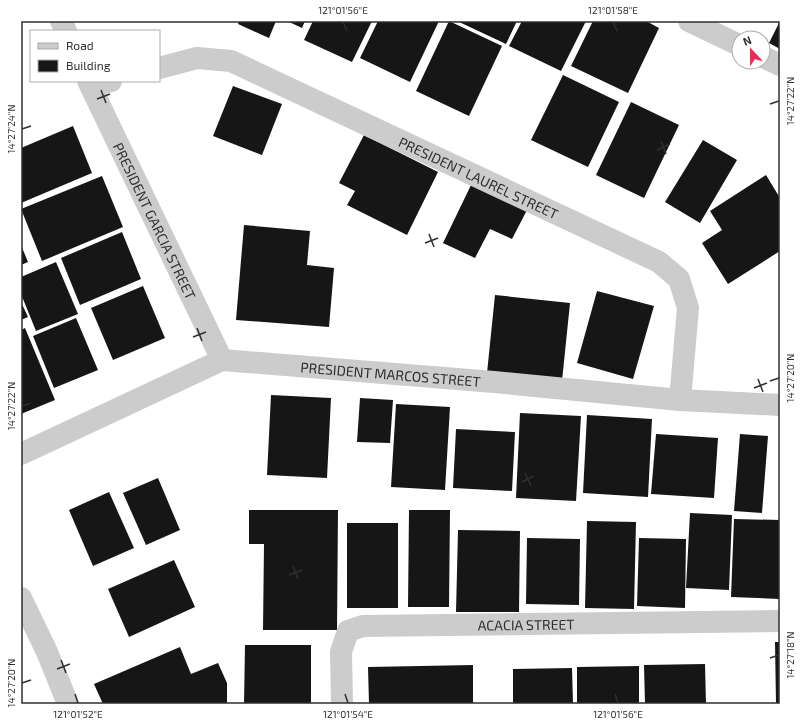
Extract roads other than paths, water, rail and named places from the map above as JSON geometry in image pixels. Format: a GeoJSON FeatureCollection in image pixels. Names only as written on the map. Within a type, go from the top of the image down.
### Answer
{"type":"FeatureCollection","features":[{"type":"Feature","properties":{"kind":"street"},"geometry":{"type":"LineString","coordinates":[[61,21],[66,30]]}},
{"type":"Feature","properties":{"kind":"street"},"geometry":{"type":"LineString","coordinates":[[689,21],[731,41]]}},
{"type":"Feature","properties":{"kind":"street","name":"PRESIDENT LAUREL STREET"},"geometry":{"type":"LineString","coordinates":[[160,68],[197,58],[231,61],[659,262],[679,279],[688,308],[680,400]]}},
{"type":"Feature","properties":{"kind":"street","name":"PRESIDENT GARCIA STREET"},"geometry":{"type":"LineString","coordinates":[[97,83],[222,360]]}},
{"type":"Feature","properties":{"kind":"street","name":"PRESIDENT MARCOS STREET"},"geometry":{"type":"LineString","coordinates":[[21,454],[222,360],[494,382],[680,400],[780,405]]}},
{"type":"Feature","properties":{"kind":"street"},"geometry":{"type":"LineString","coordinates":[[21,598],[47,652],[68,704]]}},
{"type":"Feature","properties":{"kind":"street","name":"ACACIA STREET"},"geometry":{"type":"LineString","coordinates":[[342,704],[341,652],[348,631],[363,626],[780,621]]}}]}
